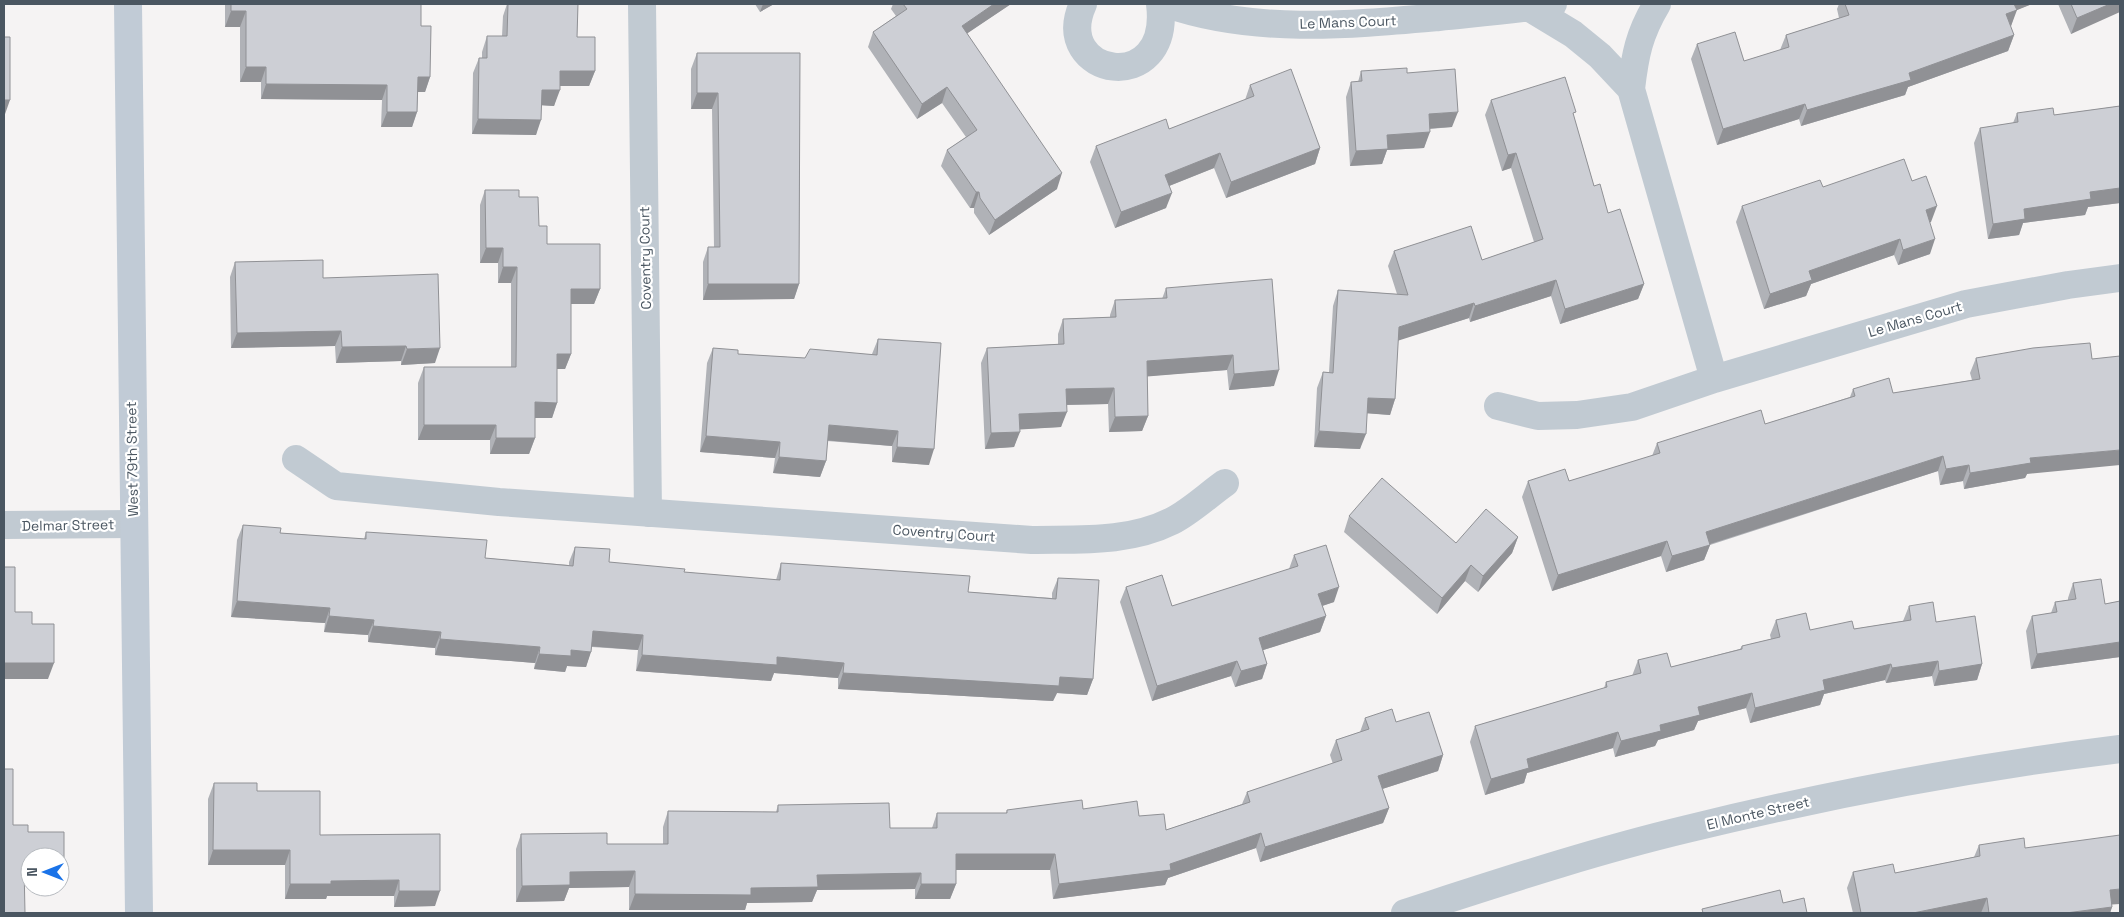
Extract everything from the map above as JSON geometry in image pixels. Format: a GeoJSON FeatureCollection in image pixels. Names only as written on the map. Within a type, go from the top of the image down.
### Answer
{"type":"FeatureCollection","features":[{"type":"Feature","properties":{"kind":"street","name":"West 79th Street"},"geometry":{"type":"LineString","coordinates":[[128,4],[132,524],[139,913]]}},
{"type":"Feature","properties":{"kind":"street","name":"Coventry Court"},"geometry":{"type":"LineString","coordinates":[[642,4],[648,513]]}},
{"type":"Feature","properties":{"kind":"street"},"geometry":{"type":"LineString","coordinates":[[1083,4],[1078,27],[1082,46],[1098,63],[1115,67],[1131,66],[1148,54],[1160,33],[1162,20],[1160,4]]}},
{"type":"Feature","properties":{"kind":"street","name":"Le Mans Court"},"geometry":{"type":"LineString","coordinates":[[1167,4],[1229,20],[1277,25],[1388,22],[1541,6],[1600,56],[1632,89]]}},
{"type":"Feature","properties":{"kind":"street","name":"Le Mans Court"},"geometry":{"type":"LineString","coordinates":[[1658,4],[1647,20],[1635,54],[1632,89],[1714,379]]}},
{"type":"Feature","properties":{"kind":"street","name":"Le Mans Court"},"geometry":{"type":"LineString","coordinates":[[1498,406],[1538,416],[1577,415],[1632,407],[1714,379],[1966,304],[2068,285],[2120,278]]}},
{"type":"Feature","properties":{"kind":"street","name":"Coventry Court"},"geometry":{"type":"LineString","coordinates":[[296,459],[336,486],[499,502],[1032,540],[1104,539],[1136,534],[1172,521],[1225,483]]}},
{"type":"Feature","properties":{"kind":"street","name":"Delmar Street"},"geometry":{"type":"LineString","coordinates":[[4,525],[132,524]]}},
{"type":"Feature","properties":{"kind":"street","name":"El Monte Street"},"geometry":{"type":"LineString","coordinates":[[1405,913],[1530,873],[1704,825],[1841,794],[2016,762],[2120,748]]}},
{"type":"Feature","properties":{"kind":"building"},"geometry":{"type":"Polygon","coordinates":[[[231,4],[421,4],[421,26],[431,26],[430,77],[418,77],[417,112],[387,112],[387,85],[266,84],[266,67],[246,67],[246,11],[231,11],[231,4]]]}},
{"type":"Feature","properties":{"kind":"building"},"geometry":{"type":"Polygon","coordinates":[[[508,4],[578,4],[577,37],[595,37],[595,71],[560,71],[560,90],[542,90],[541,120],[478,119],[479,58],[487,58],[487,36],[507,36],[508,4]]]}},
{"type":"Feature","properties":{"kind":"building"},"geometry":{"type":"Polygon","coordinates":[[[903,4],[994,4],[962,26],[1062,173],[995,220],[980,198],[979,192],[976,192],[947,150],[977,130],[947,87],[922,104],[873,32],[907,9],[903,4]]]}},
{"type":"Feature","properties":{"kind":"building"},"geometry":{"type":"Polygon","coordinates":[[[1845,4],[2014,4],[2017,10],[2006,14],[2014,35],[1909,73],[1911,80],[1807,110],[1805,104],[1723,129],[1697,44],[1735,32],[1744,61],[1789,47],[1786,35],[1849,15],[1845,4]]]}},
{"type":"Feature","properties":{"kind":"building"},"geometry":{"type":"Polygon","coordinates":[[[2071,4],[2110,4],[2077,18],[2071,4]]]}},
{"type":"Feature","properties":{"kind":"building"},"geometry":{"type":"Polygon","coordinates":[[[4,37],[10,37],[10,100],[4,100],[4,37]]]}},
{"type":"Feature","properties":{"kind":"building"},"geometry":{"type":"Polygon","coordinates":[[[697,53],[800,53],[799,284],[708,284],[708,247],[720,247],[718,93],[697,93],[697,53]]]}},
{"type":"Feature","properties":{"kind":"building"},"geometry":{"type":"Polygon","coordinates":[[[1407,68],[1407,73],[1455,69],[1458,112],[1429,114],[1430,132],[1387,135],[1388,149],[1356,151],[1351,82],[1362,81],[1361,71],[1407,68]]]}},
{"type":"Feature","properties":{"kind":"building"},"geometry":{"type":"Polygon","coordinates":[[[1291,69],[1320,148],[1231,182],[1220,153],[1165,175],[1172,193],[1121,212],[1096,146],[1166,119],[1169,129],[1254,96],[1250,85],[1291,69]]]}},
{"type":"Feature","properties":{"kind":"building"},"geometry":{"type":"Polygon","coordinates":[[[1565,77],[1576,112],[1573,113],[1594,186],[1600,184],[1608,213],[1620,209],[1644,284],[1565,309],[1556,280],[1475,306],[1474,303],[1399,327],[1395,399],[1368,398],[1366,434],[1319,431],[1323,372],[1333,373],[1338,290],[1408,295],[1394,251],[1471,226],[1482,260],[1543,239],[1516,153],[1508,155],[1491,100],[1565,77]]]}},
{"type":"Feature","properties":{"kind":"building"},"geometry":{"type":"Polygon","coordinates":[[[2120,106],[2120,188],[2090,192],[2091,199],[2024,209],[2025,219],[1993,224],[1980,128],[2018,122],[2017,113],[2053,108],[2054,115],[2120,106]]]}},
{"type":"Feature","properties":{"kind":"building"},"geometry":{"type":"Polygon","coordinates":[[[1904,159],[1912,181],[1926,176],[1937,206],[1926,210],[1935,239],[1903,250],[1900,239],[1809,271],[1812,280],[1770,294],[1742,206],[1820,180],[1823,187],[1904,159]]]}},
{"type":"Feature","properties":{"kind":"building"},"geometry":{"type":"Polygon","coordinates":[[[485,190],[519,190],[519,197],[538,197],[539,226],[547,226],[547,244],[600,244],[600,289],[571,289],[571,354],[557,354],[557,403],[535,402],[535,438],[496,438],[496,425],[424,425],[424,367],[516,367],[517,267],[503,267],[503,248],[486,248],[485,190]]]}},
{"type":"Feature","properties":{"kind":"building"},"geometry":{"type":"Polygon","coordinates":[[[323,260],[323,278],[438,274],[440,348],[407,349],[406,346],[342,347],[341,331],[237,333],[235,262],[323,260]]]}},
{"type":"Feature","properties":{"kind":"building"},"geometry":{"type":"Polygon","coordinates":[[[1272,279],[1279,370],[1234,374],[1233,355],[1147,361],[1148,416],[1115,417],[1114,388],[1066,389],[1067,412],[1019,414],[1020,432],[991,433],[987,348],[1064,344],[1063,319],[1116,317],[1115,300],[1167,298],[1166,288],[1272,279]]]}},
{"type":"Feature","properties":{"kind":"building"},"geometry":{"type":"Polygon","coordinates":[[[878,339],[941,343],[934,449],[897,447],[898,431],[829,425],[826,461],[779,457],[780,442],[706,436],[713,348],[738,350],[738,354],[805,358],[810,349],[877,355],[878,339]]]}},
{"type":"Feature","properties":{"kind":"building"},"geometry":{"type":"Polygon","coordinates":[[[2090,343],[2092,359],[2120,356],[2120,450],[2030,458],[2031,463],[1970,473],[1969,465],[1946,469],[1943,456],[1706,532],[1710,545],[1672,556],[1667,541],[1558,575],[1528,481],[1565,469],[1569,481],[1660,453],[1657,443],[1761,410],[1765,424],[1855,396],[1853,389],[1889,378],[1893,393],[1980,379],[1976,358],[2033,348],[2090,343]]]}},
{"type":"Feature","properties":{"kind":"building"},"geometry":{"type":"Polygon","coordinates":[[[1382,478],[1456,543],[1486,509],[1518,537],[1483,576],[1471,565],[1442,598],[1349,516],[1382,478]]]}},
{"type":"Feature","properties":{"kind":"building"},"geometry":{"type":"Polygon","coordinates":[[[243,525],[281,528],[280,533],[366,539],[366,532],[487,540],[485,558],[573,566],[575,547],[610,549],[609,562],[685,569],[684,572],[780,580],[781,563],[970,576],[968,592],[1056,599],[1058,578],[1099,580],[1093,679],[1060,677],[1059,686],[843,673],[844,663],[777,657],[777,665],[642,655],[643,635],[593,631],[591,652],[571,650],[571,656],[539,654],[540,647],[440,639],[441,632],[373,626],[374,620],[329,616],[330,608],[237,601],[243,525]]]}},
{"type":"Feature","properties":{"kind":"building"},"geometry":{"type":"Polygon","coordinates":[[[1326,545],[1339,587],[1318,594],[1326,616],[1259,638],[1267,664],[1241,671],[1237,661],[1157,686],[1126,587],[1162,575],[1172,606],[1298,566],[1294,555],[1326,545]]]}},
{"type":"Feature","properties":{"kind":"building"},"geometry":{"type":"Polygon","coordinates":[[[4,567],[15,567],[15,612],[32,612],[32,624],[54,624],[54,663],[4,663],[4,567]]]}},
{"type":"Feature","properties":{"kind":"building"},"geometry":{"type":"Polygon","coordinates":[[[2101,579],[2105,604],[2120,601],[2120,642],[2037,654],[2032,616],[2057,612],[2055,602],[2076,599],[2073,583],[2101,579]]]}},
{"type":"Feature","properties":{"kind":"building"},"geometry":{"type":"Polygon","coordinates":[[[1933,602],[1936,622],[1975,616],[1982,664],[1939,671],[1938,661],[1892,668],[1891,664],[1823,680],[1825,690],[1755,708],[1752,693],[1698,707],[1700,715],[1660,725],[1661,731],[1621,741],[1618,732],[1527,759],[1529,768],[1491,779],[1475,726],[1607,687],[1606,682],[1641,673],[1638,660],[1667,653],[1671,667],[1742,649],[1742,646],[1780,637],[1776,620],[1806,613],[1810,630],[1852,621],[1854,629],[1911,620],[1909,606],[1933,602]]]}},
{"type":"Feature","properties":{"kind":"building"},"geometry":{"type":"Polygon","coordinates":[[[1392,709],[1396,722],[1429,712],[1443,755],[1378,776],[1389,808],[1265,847],[1261,833],[1170,864],[1171,870],[1059,884],[1055,854],[956,854],[956,884],[921,884],[921,873],[817,875],[818,887],[751,888],[751,895],[635,894],[635,871],[570,872],[570,885],[522,886],[521,834],[607,833],[607,844],[668,844],[668,811],[778,812],[778,805],[889,803],[890,828],[937,828],[937,813],[1007,813],[1007,810],[1082,800],[1083,809],[1137,801],[1139,816],[1164,814],[1166,830],[1250,802],[1247,792],[1342,760],[1336,740],[1369,729],[1365,718],[1392,709]]]}},
{"type":"Feature","properties":{"kind":"building"},"geometry":{"type":"Polygon","coordinates":[[[4,769],[13,769],[13,825],[28,825],[28,832],[64,832],[64,847],[20,847],[20,897],[25,897],[25,913],[4,913],[4,769]]]}},
{"type":"Feature","properties":{"kind":"building"},"geometry":{"type":"Polygon","coordinates":[[[214,783],[257,783],[257,791],[320,791],[320,835],[440,834],[440,891],[399,891],[399,880],[331,881],[331,884],[290,884],[290,850],[213,850],[214,783]]]}},
{"type":"Feature","properties":{"kind":"building"},"geometry":{"type":"Polygon","coordinates":[[[2120,835],[2120,889],[2110,890],[2112,907],[2066,913],[1989,913],[1987,898],[1913,913],[1861,913],[1853,872],[1893,864],[1895,873],[1980,856],[1979,845],[2024,838],[2025,848],[2120,835]]]}},
{"type":"Feature","properties":{"kind":"building"},"geometry":{"type":"Polygon","coordinates":[[[1780,890],[1783,903],[1804,898],[1807,913],[1703,913],[1702,909],[1780,890]]]}}]}
